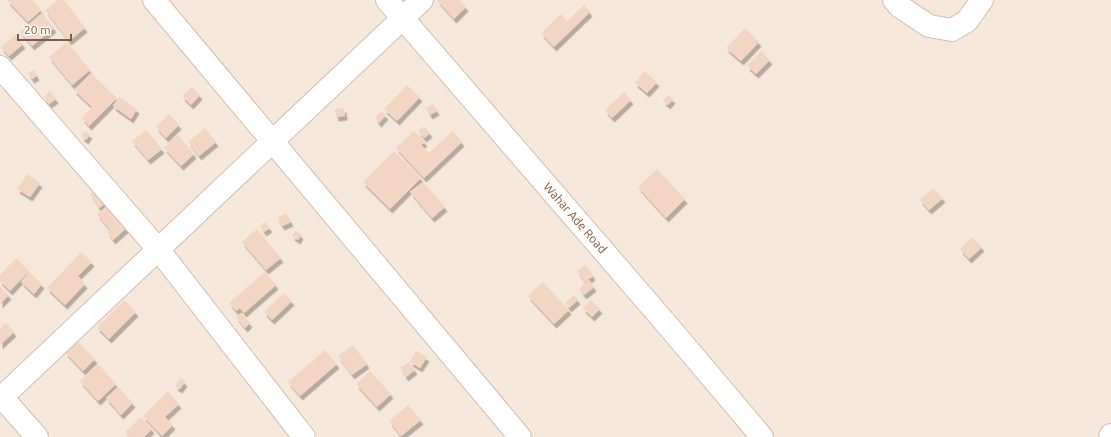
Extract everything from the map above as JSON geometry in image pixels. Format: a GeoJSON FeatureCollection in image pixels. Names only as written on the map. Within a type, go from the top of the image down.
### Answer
{"type":"FeatureCollection","features":[{"type":"Feature","properties":{"kind":"street"},"geometry":{"type":"LineString","coordinates":[[154,0],[520,437]]}},
{"type":"Feature","properties":{"kind":"street","name":"Wahar Ade Road"},"geometry":{"type":"LineString","coordinates":[[387,0],[669,326],[762,437]]}},
{"type":"Feature","properties":{"kind":"street"},"geometry":{"type":"LineString","coordinates":[[37,437],[1,397],[422,0]]}},
{"type":"Feature","properties":{"kind":"street"},"geometry":{"type":"LineString","coordinates":[[894,0],[899,6],[929,26],[952,30],[967,21],[982,0]]}},
{"type":"Feature","properties":{"kind":"street"},"geometry":{"type":"LineString","coordinates":[[0,67],[158,249],[304,437]]}},
{"type":"Feature","properties":{"kind":"shaded area"},"geometry":{"type":"Polygon","coordinates":[[[0,0],[1111,0],[1111,437],[0,437],[0,0]]]}},
{"type":"Feature","properties":{"kind":"building"},"geometry":{"type":"Polygon","coordinates":[[[7,0],[32,0],[41,10],[28,22],[7,0]]]}},
{"type":"Feature","properties":{"kind":"building"},"geometry":{"type":"Polygon","coordinates":[[[58,0],[64,0],[85,28],[69,41],[45,10],[58,0]]]}},
{"type":"Feature","properties":{"kind":"building"},"geometry":{"type":"Polygon","coordinates":[[[437,0],[460,0],[466,7],[454,19],[437,0]]]}},
{"type":"Feature","properties":{"kind":"building"},"geometry":{"type":"Polygon","coordinates":[[[584,5],[590,12],[554,47],[541,33],[561,14],[567,21],[584,5]]]}},
{"type":"Feature","properties":{"kind":"building"},"geometry":{"type":"Polygon","coordinates":[[[42,13],[54,28],[32,46],[20,32],[42,13]]]}},
{"type":"Feature","properties":{"kind":"building"},"geometry":{"type":"Polygon","coordinates":[[[745,28],[759,42],[741,61],[726,48],[745,28]]]}},
{"type":"Feature","properties":{"kind":"building"},"geometry":{"type":"Polygon","coordinates":[[[15,35],[23,44],[9,56],[1,47],[15,35]]]}},
{"type":"Feature","properties":{"kind":"building"},"geometry":{"type":"Polygon","coordinates":[[[67,42],[90,70],[72,85],[49,57],[67,42]]]}},
{"type":"Feature","properties":{"kind":"building"},"geometry":{"type":"Polygon","coordinates":[[[761,51],[770,60],[756,74],[747,66],[761,51]]]}},
{"type":"Feature","properties":{"kind":"building"},"geometry":{"type":"Polygon","coordinates":[[[34,70],[37,76],[32,79],[28,73],[34,70]]]}},
{"type":"Feature","properties":{"kind":"building"},"geometry":{"type":"Polygon","coordinates":[[[644,71],[657,82],[647,93],[635,83],[644,71]]]}},
{"type":"Feature","properties":{"kind":"building"},"geometry":{"type":"Polygon","coordinates":[[[91,73],[117,98],[89,126],[82,118],[92,107],[74,90],[91,73]]]}},
{"type":"Feature","properties":{"kind":"building"},"geometry":{"type":"Polygon","coordinates":[[[407,85],[420,97],[397,121],[384,109],[407,85]]]}},
{"type":"Feature","properties":{"kind":"building"},"geometry":{"type":"Polygon","coordinates":[[[192,87],[200,95],[191,105],[182,96],[192,87]]]}},
{"type":"Feature","properties":{"kind":"building"},"geometry":{"type":"Polygon","coordinates":[[[50,91],[56,99],[49,104],[44,97],[50,91]]]}},
{"type":"Feature","properties":{"kind":"building"},"geometry":{"type":"Polygon","coordinates":[[[624,92],[631,100],[612,118],[605,110],[624,92]]]}},
{"type":"Feature","properties":{"kind":"building"},"geometry":{"type":"Polygon","coordinates":[[[668,95],[673,99],[668,105],[663,101],[668,95]]]}},
{"type":"Feature","properties":{"kind":"building"},"geometry":{"type":"Polygon","coordinates":[[[119,97],[137,109],[131,119],[113,106],[119,97]]]}},
{"type":"Feature","properties":{"kind":"building"},"geometry":{"type":"Polygon","coordinates":[[[433,104],[437,111],[430,115],[426,108],[433,104]]]}},
{"type":"Feature","properties":{"kind":"building"},"geometry":{"type":"Polygon","coordinates":[[[344,108],[345,116],[336,117],[335,109],[344,108]]]}},
{"type":"Feature","properties":{"kind":"building"},"geometry":{"type":"Polygon","coordinates":[[[381,111],[386,115],[379,123],[375,118],[381,111]]]}},
{"type":"Feature","properties":{"kind":"building"},"geometry":{"type":"Polygon","coordinates":[[[169,114],[179,125],[166,138],[156,127],[169,114]]]}},
{"type":"Feature","properties":{"kind":"building"},"geometry":{"type":"Polygon","coordinates":[[[424,126],[430,133],[424,138],[418,131],[424,126]]]}},
{"type":"Feature","properties":{"kind":"building"},"geometry":{"type":"Polygon","coordinates":[[[205,128],[216,142],[199,156],[188,142],[205,128]]]}},
{"type":"Feature","properties":{"kind":"building"},"geometry":{"type":"Polygon","coordinates":[[[146,130],[162,149],[148,160],[132,141],[146,130]]]}},
{"type":"Feature","properties":{"kind":"building"},"geometry":{"type":"Polygon","coordinates":[[[85,131],[90,134],[86,140],[81,136],[85,131]]]}},
{"type":"Feature","properties":{"kind":"building"},"geometry":{"type":"Polygon","coordinates":[[[414,131],[425,142],[421,145],[429,153],[453,131],[462,142],[424,178],[396,148],[414,131]]]}},
{"type":"Feature","properties":{"kind":"building"},"geometry":{"type":"Polygon","coordinates":[[[178,135],[194,154],[181,166],[164,148],[178,135]]]}},
{"type":"Feature","properties":{"kind":"building"},"geometry":{"type":"Polygon","coordinates":[[[394,151],[421,178],[390,209],[363,182],[394,151]]]}},
{"type":"Feature","properties":{"kind":"building"},"geometry":{"type":"Polygon","coordinates":[[[657,169],[685,199],[666,218],[638,187],[657,169]]]}},
{"type":"Feature","properties":{"kind":"building"},"geometry":{"type":"Polygon","coordinates":[[[27,174],[40,183],[30,197],[17,189],[27,174]]]}},
{"type":"Feature","properties":{"kind":"building"},"geometry":{"type":"Polygon","coordinates":[[[423,182],[445,207],[432,218],[410,192],[423,182]]]}},
{"type":"Feature","properties":{"kind":"building"},"geometry":{"type":"Polygon","coordinates":[[[102,186],[111,200],[99,208],[90,194],[102,186]]]}},
{"type":"Feature","properties":{"kind":"building"},"geometry":{"type":"Polygon","coordinates":[[[933,188],[943,198],[929,210],[920,200],[933,188]]]}},
{"type":"Feature","properties":{"kind":"building"},"geometry":{"type":"Polygon","coordinates":[[[112,202],[130,225],[113,240],[107,232],[110,230],[97,214],[112,202]]]}},
{"type":"Feature","properties":{"kind":"building"},"geometry":{"type":"Polygon","coordinates":[[[286,213],[291,222],[282,226],[277,218],[286,213]]]}},
{"type":"Feature","properties":{"kind":"building"},"geometry":{"type":"Polygon","coordinates":[[[265,222],[270,228],[264,232],[260,226],[265,222]]]}},
{"type":"Feature","properties":{"kind":"building"},"geometry":{"type":"Polygon","coordinates":[[[257,229],[281,258],[266,270],[242,242],[257,229]]]}},
{"type":"Feature","properties":{"kind":"building"},"geometry":{"type":"Polygon","coordinates":[[[296,230],[301,235],[298,240],[292,236],[296,230]]]}},
{"type":"Feature","properties":{"kind":"building"},"geometry":{"type":"Polygon","coordinates":[[[972,237],[982,247],[969,259],[960,249],[972,237]]]}},
{"type":"Feature","properties":{"kind":"building"},"geometry":{"type":"Polygon","coordinates":[[[81,252],[92,262],[78,276],[85,284],[65,305],[47,288],[81,252]]]}},
{"type":"Feature","properties":{"kind":"building"},"geometry":{"type":"Polygon","coordinates":[[[16,258],[29,271],[10,291],[0,281],[0,275],[16,258]]]}},
{"type":"Feature","properties":{"kind":"building"},"geometry":{"type":"Polygon","coordinates":[[[586,265],[593,276],[585,282],[577,271],[586,265]]]}},
{"type":"Feature","properties":{"kind":"building"},"geometry":{"type":"Polygon","coordinates":[[[29,272],[42,284],[34,294],[21,282],[29,272]]]}},
{"type":"Feature","properties":{"kind":"building"},"geometry":{"type":"Polygon","coordinates":[[[265,272],[276,285],[244,313],[240,308],[236,311],[229,303],[265,272]]]}},
{"type":"Feature","properties":{"kind":"building"},"geometry":{"type":"Polygon","coordinates":[[[589,280],[594,287],[584,295],[579,288],[589,280]]]}},
{"type":"Feature","properties":{"kind":"building"},"geometry":{"type":"Polygon","coordinates":[[[543,282],[569,310],[554,324],[528,296],[543,282]]]}},
{"type":"Feature","properties":{"kind":"building"},"geometry":{"type":"Polygon","coordinates":[[[0,286],[9,295],[0,304],[0,286]]]}},
{"type":"Feature","properties":{"kind":"building"},"geometry":{"type":"Polygon","coordinates":[[[284,293],[292,301],[272,320],[264,312],[284,293]]]}},
{"type":"Feature","properties":{"kind":"building"},"geometry":{"type":"Polygon","coordinates":[[[574,295],[578,300],[569,308],[565,303],[574,295]]]}},
{"type":"Feature","properties":{"kind":"building"},"geometry":{"type":"Polygon","coordinates":[[[124,300],[136,312],[109,339],[97,327],[124,300]]]}},
{"type":"Feature","properties":{"kind":"building"},"geometry":{"type":"Polygon","coordinates":[[[591,300],[600,309],[592,317],[583,308],[591,300]]]}},
{"type":"Feature","properties":{"kind":"building"},"geometry":{"type":"Polygon","coordinates":[[[241,313],[250,323],[245,328],[236,317],[241,313]]]}},
{"type":"Feature","properties":{"kind":"building"},"geometry":{"type":"Polygon","coordinates":[[[6,323],[14,332],[0,345],[0,329],[6,323]]]}},
{"type":"Feature","properties":{"kind":"building"},"geometry":{"type":"Polygon","coordinates":[[[77,341],[95,359],[83,371],[65,352],[77,341]]]}},
{"type":"Feature","properties":{"kind":"building"},"geometry":{"type":"Polygon","coordinates":[[[353,345],[367,364],[352,375],[338,356],[353,345]]]}},
{"type":"Feature","properties":{"kind":"building"},"geometry":{"type":"Polygon","coordinates":[[[325,350],[337,364],[300,396],[288,382],[325,350]]]}},
{"type":"Feature","properties":{"kind":"building"},"geometry":{"type":"Polygon","coordinates":[[[416,351],[427,357],[420,368],[410,362],[416,351]]]}},
{"type":"Feature","properties":{"kind":"building"},"geometry":{"type":"Polygon","coordinates":[[[409,362],[415,370],[406,377],[400,368],[409,362]]]}},
{"type":"Feature","properties":{"kind":"building"},"geometry":{"type":"Polygon","coordinates":[[[98,364],[116,384],[98,401],[80,381],[98,364]]]}},
{"type":"Feature","properties":{"kind":"building"},"geometry":{"type":"Polygon","coordinates":[[[370,371],[391,394],[377,407],[356,384],[370,371]]]}},
{"type":"Feature","properties":{"kind":"building"},"geometry":{"type":"Polygon","coordinates":[[[181,378],[185,382],[180,389],[175,386],[181,378]]]}},
{"type":"Feature","properties":{"kind":"building"},"geometry":{"type":"Polygon","coordinates":[[[118,387],[133,403],[121,415],[106,398],[118,387]]]}},
{"type":"Feature","properties":{"kind":"building"},"geometry":{"type":"Polygon","coordinates":[[[168,391],[179,404],[165,417],[173,425],[162,436],[143,416],[168,391]]]}},
{"type":"Feature","properties":{"kind":"building"},"geometry":{"type":"Polygon","coordinates":[[[408,405],[421,420],[401,436],[389,421],[408,405]]]}},
{"type":"Feature","properties":{"kind":"building"},"geometry":{"type":"Polygon","coordinates":[[[141,417],[152,429],[144,437],[129,437],[125,432],[141,417]]]}}]}
